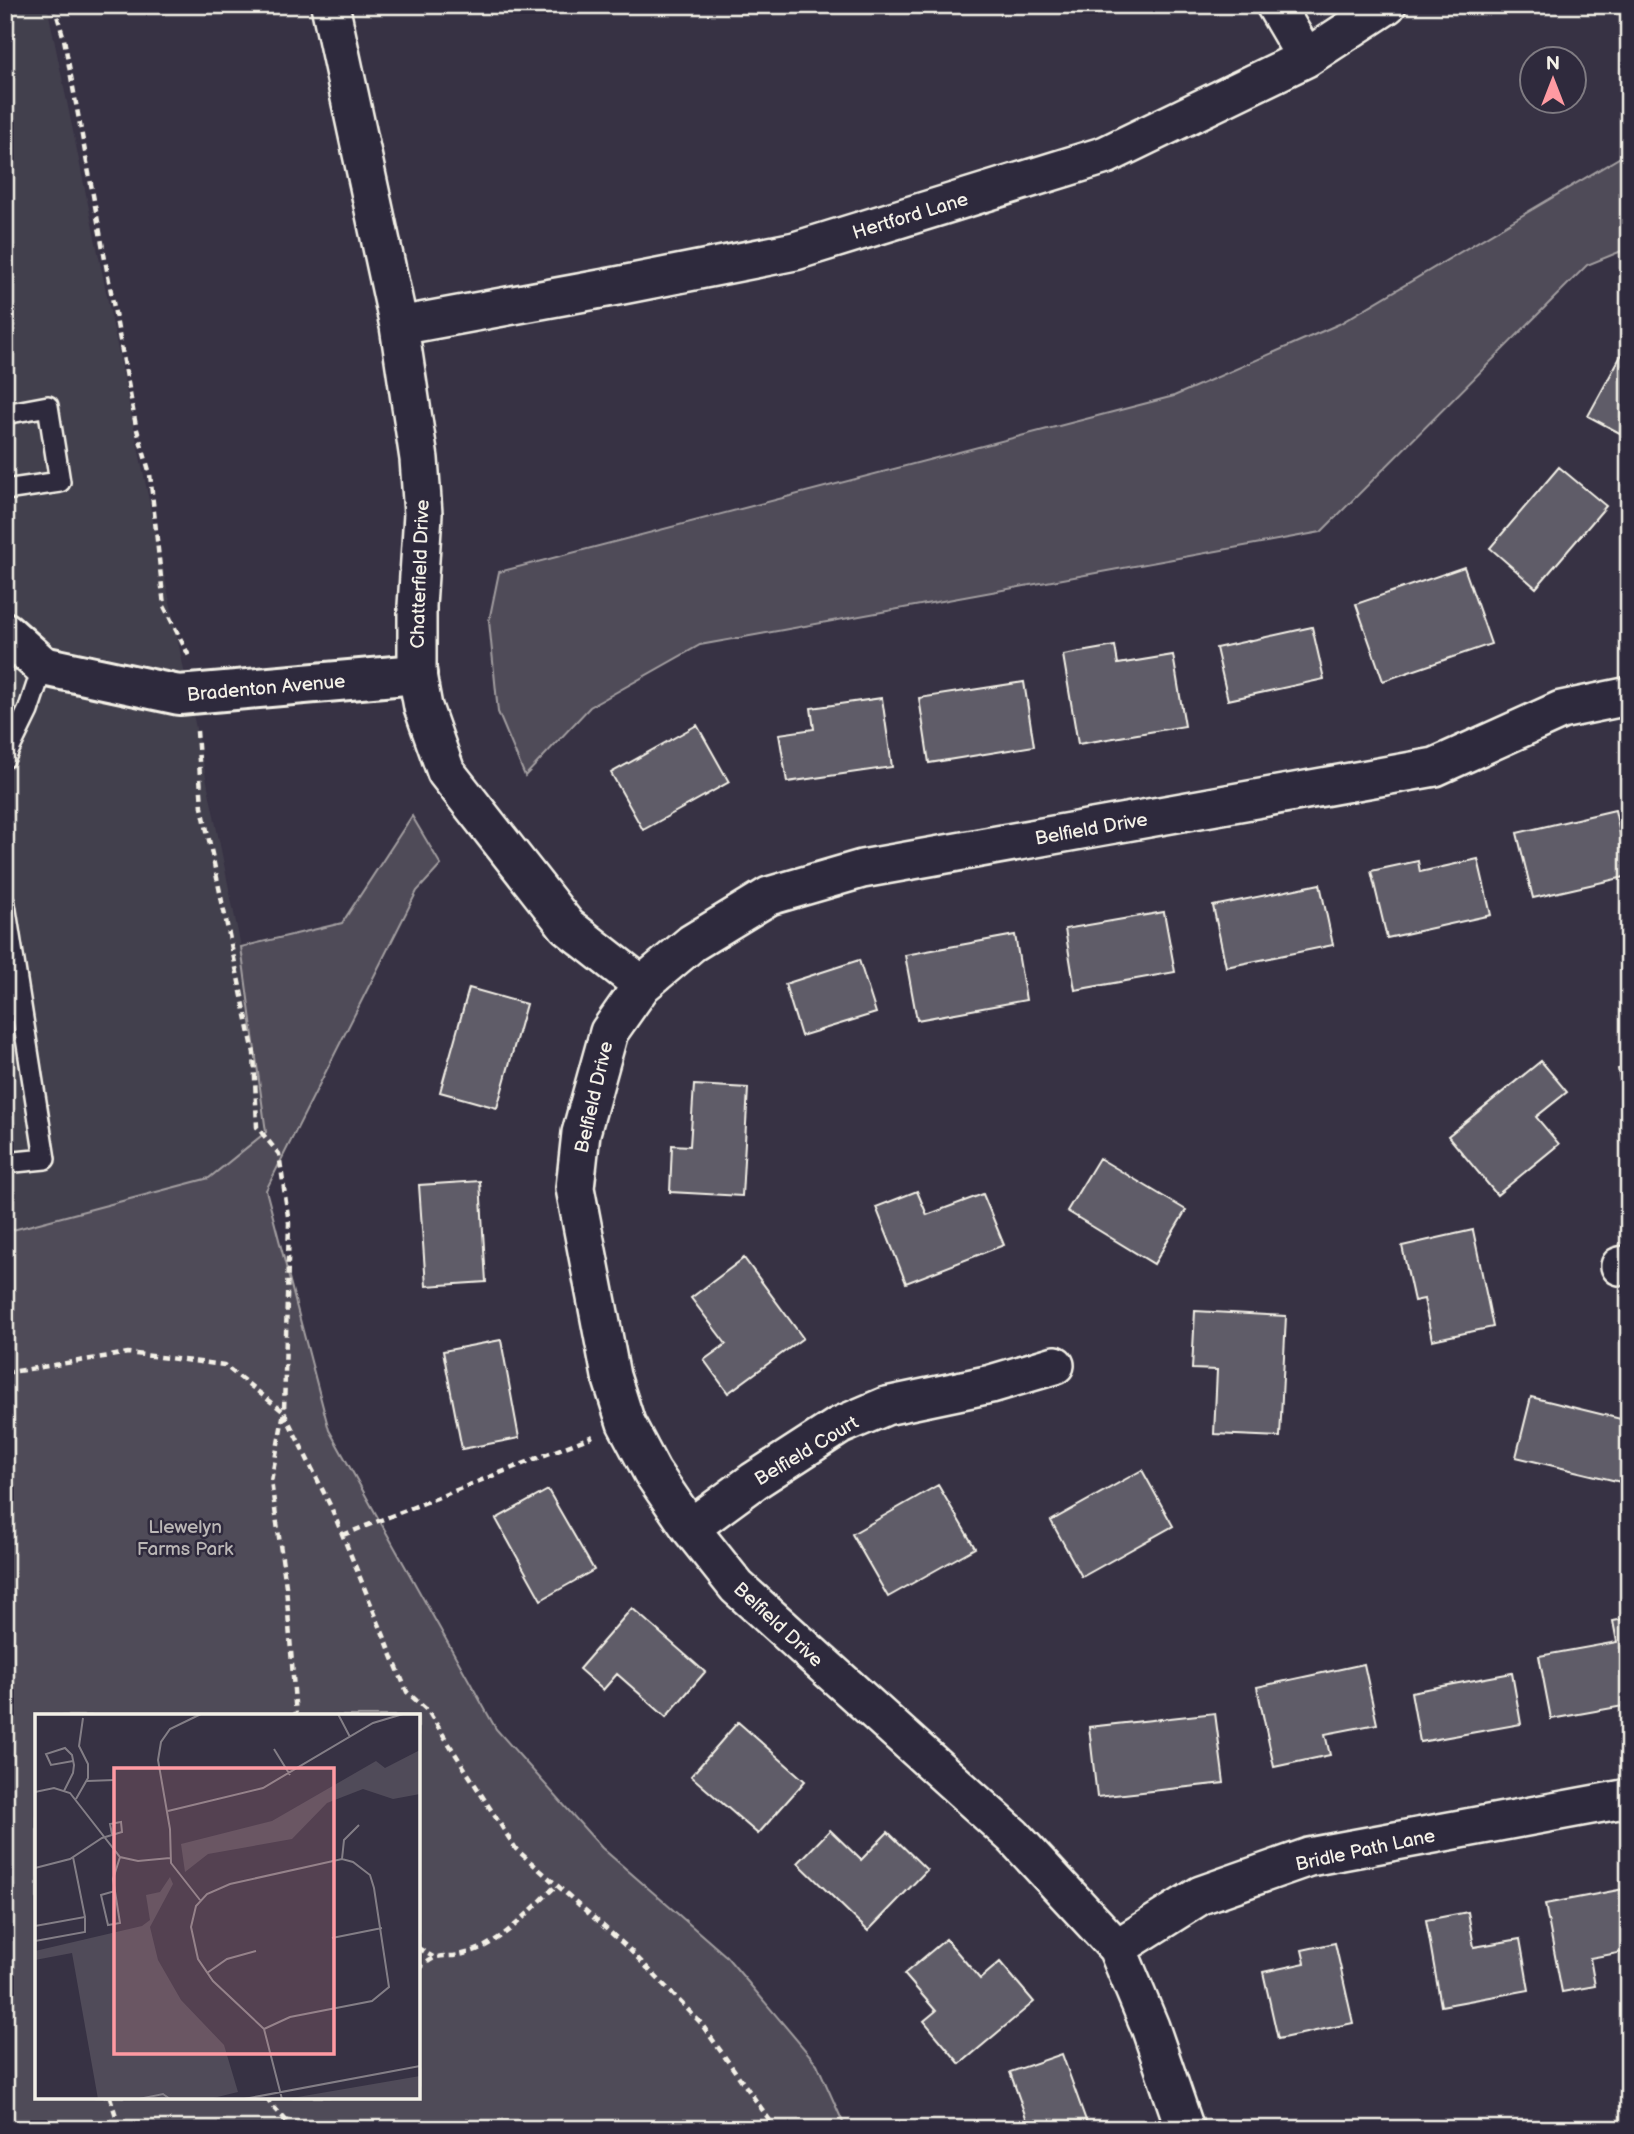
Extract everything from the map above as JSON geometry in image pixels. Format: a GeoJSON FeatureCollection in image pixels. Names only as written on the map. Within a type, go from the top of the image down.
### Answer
{"type":"FeatureCollection","features":[{"type":"Feature","properties":{"kind":"street","name":"Chatterfield Drive"},"geometry":{"type":"LineString","coordinates":[[330,5],[398,326],[419,459],[424,514],[417,606],[417,674],[424,707],[446,772],[567,926],[642,985]]}},
{"type":"Feature","properties":{"kind":"street"},"geometry":{"type":"LineString","coordinates":[[1275,5],[1306,58]]}},
{"type":"Feature","properties":{"kind":"street","name":"Hertford Lane"},"geometry":{"type":"LineString","coordinates":[[398,326],[795,250],[1106,155],[1306,58],[1387,5]]}},
{"type":"Feature","properties":{"kind":"street","name":"Bradenton Avenue"},"geometry":{"type":"LineString","coordinates":[[5,632],[43,666],[179,695],[417,674]]}},
{"type":"Feature","properties":{"kind":"street","name":"Belfield Drive"},"geometry":{"type":"LineString","coordinates":[[1185,2129],[1150,2026],[1117,1948],[1013,1836],[737,1587],[690,1528],[652,1472],[626,1423],[611,1376],[575,1188],[581,1133],[609,1032],[642,985],[692,943],[769,896],[849,873],[1435,766],[1561,710],[1629,696]]}},
{"type":"Feature","properties":{"kind":"street","name":"Belfield Court"},"geometry":{"type":"LineString","coordinates":[[690,1528],[754,1481],[839,1426],[886,1406],[991,1384],[1055,1365]]}},
{"type":"Feature","properties":{"kind":"street","name":"Bridle Path Lane"},"geometry":{"type":"LineString","coordinates":[[1117,1948],[1201,1895],[1309,1857],[1629,1798]]}},
{"type":"Feature","properties":{"kind":"lane"},"geometry":{"type":"LineString","coordinates":[[5,414],[48,406],[60,481],[5,489]]}},
{"type":"Feature","properties":{"kind":"lane"},"geometry":{"type":"LineString","coordinates":[[5,758],[28,711],[43,666]]}},
{"type":"Feature","properties":{"kind":"lane"},"geometry":{"type":"LineString","coordinates":[[5,1163],[45,1158],[6,914]]}},
{"type":"Feature","properties":{"kind":"path"},"geometry":{"type":"LineString","coordinates":[[54,5],[64,39],[135,426],[150,474],[164,606],[189,657],[202,807],[254,1053],[257,1127],[279,1154],[289,1223],[284,1412],[271,1481],[286,1586],[296,1714]]}},
{"type":"Feature","properties":{"kind":"path"},"geometry":{"type":"LineString","coordinates":[[5,1373],[128,1353],[224,1365],[284,1412],[343,1535],[407,1692],[428,1711],[516,1849],[628,1948],[700,2022],[776,2129]]}},
{"type":"Feature","properties":{"kind":"path"},"geometry":{"type":"LineString","coordinates":[[343,1535],[626,1423]]}},
{"type":"Feature","properties":{"kind":"path"},"geometry":{"type":"LineString","coordinates":[[420,1949],[433,1956],[467,1953],[507,1933],[557,1885]]}},
{"type":"Feature","properties":{"kind":"path"},"geometry":{"type":"LineString","coordinates":[[420,1968],[433,1956]]}},
{"type":"Feature","properties":{"kind":"path"},"geometry":{"type":"LineString","coordinates":[[111,2099],[120,2129]]}},
{"type":"Feature","properties":{"kind":"path"},"geometry":{"type":"LineString","coordinates":[[269,2099],[295,2129]]}},
{"type":"Feature","properties":{"kind":"shaded area"},"geometry":{"type":"Polygon","coordinates":[[[5,5],[47,5],[241,947],[266,1132],[209,1178],[5,1232],[5,5]]]}},
{"type":"Feature","properties":{"kind":"green space"},"geometry":{"type":"Polygon","coordinates":[[[1629,152],[1629,248],[1587,265],[1321,532],[700,645],[590,707],[525,776],[498,712],[489,621],[499,572],[1174,396],[1339,324],[1629,152]]]}},
{"type":"Feature","properties":{"kind":"green space","name":"Llewelyn Farms Park"},"geometry":{"type":"Polygon","coordinates":[[[412,816],[441,865],[417,891],[266,1190],[329,1430],[496,1729],[602,1848],[726,1956],[817,2064],[846,2129],[5,2129],[5,1232],[209,1178],[266,1132],[241,947],[342,923],[412,816]]]}},
{"type":"Feature","properties":{"kind":"building"},"geometry":{"type":"Polygon","coordinates":[[[1629,341],[1629,438],[1588,416],[1629,341]]]}},
{"type":"Feature","properties":{"kind":"building"},"geometry":{"type":"Polygon","coordinates":[[[1559,467],[1606,506],[1536,588],[1490,548],[1559,467]]]}},
{"type":"Feature","properties":{"kind":"building"},"geometry":{"type":"Polygon","coordinates":[[[1464,567],[1491,644],[1383,681],[1356,604],[1464,567]]]}},
{"type":"Feature","properties":{"kind":"building"},"geometry":{"type":"Polygon","coordinates":[[[1312,627],[1324,679],[1228,700],[1216,648],[1312,627]]]}},
{"type":"Feature","properties":{"kind":"building"},"geometry":{"type":"Polygon","coordinates":[[[1115,646],[1118,664],[1173,655],[1185,726],[1078,744],[1063,655],[1115,646]]]}},
{"type":"Feature","properties":{"kind":"building"},"geometry":{"type":"Polygon","coordinates":[[[1024,682],[1034,746],[929,763],[919,698],[1024,682]]]}},
{"type":"Feature","properties":{"kind":"building"},"geometry":{"type":"Polygon","coordinates":[[[882,698],[892,767],[787,782],[779,734],[814,729],[811,708],[882,698]]]}},
{"type":"Feature","properties":{"kind":"building"},"geometry":{"type":"Polygon","coordinates":[[[697,725],[729,782],[643,830],[611,773],[697,725]]]}},
{"type":"Feature","properties":{"kind":"building"},"geometry":{"type":"Polygon","coordinates":[[[1615,810],[1629,876],[1533,898],[1517,833],[1615,810]]]}},
{"type":"Feature","properties":{"kind":"building"},"geometry":{"type":"Polygon","coordinates":[[[1478,859],[1491,915],[1387,938],[1371,871],[1418,861],[1420,872],[1478,859]]]}},
{"type":"Feature","properties":{"kind":"building"},"geometry":{"type":"Polygon","coordinates":[[[1320,884],[1333,945],[1226,967],[1213,906],[1320,884]]]}},
{"type":"Feature","properties":{"kind":"building"},"geometry":{"type":"Polygon","coordinates":[[[1164,912],[1175,972],[1075,990],[1065,929],[1164,912]]]}},
{"type":"Feature","properties":{"kind":"building"},"geometry":{"type":"Polygon","coordinates":[[[1015,935],[1026,1000],[917,1020],[905,955],[1015,935]]]}},
{"type":"Feature","properties":{"kind":"building"},"geometry":{"type":"Polygon","coordinates":[[[859,960],[876,1013],[801,1036],[785,984],[859,960]]]}},
{"type":"Feature","properties":{"kind":"building"},"geometry":{"type":"Polygon","coordinates":[[[469,988],[526,1004],[497,1108],[440,1092],[469,988]]]}},
{"type":"Feature","properties":{"kind":"building"},"geometry":{"type":"Polygon","coordinates":[[[1541,1061],[1567,1092],[1536,1117],[1559,1144],[1497,1195],[1448,1136],[1541,1061]]]}},
{"type":"Feature","properties":{"kind":"building"},"geometry":{"type":"Polygon","coordinates":[[[1629,1067],[1629,1128],[1618,1069],[1629,1067]]]}},
{"type":"Feature","properties":{"kind":"building"},"geometry":{"type":"Polygon","coordinates":[[[694,1085],[748,1088],[742,1196],[670,1192],[672,1145],[690,1146],[694,1085]]]}},
{"type":"Feature","properties":{"kind":"building"},"geometry":{"type":"Polygon","coordinates":[[[1099,1158],[1186,1210],[1154,1264],[1067,1211],[1099,1158]]]}},
{"type":"Feature","properties":{"kind":"building"},"geometry":{"type":"Polygon","coordinates":[[[480,1181],[486,1282],[426,1286],[419,1185],[480,1181]]]}},
{"type":"Feature","properties":{"kind":"building"},"geometry":{"type":"Polygon","coordinates":[[[917,1191],[927,1215],[983,1194],[1004,1245],[906,1283],[876,1207],[917,1191]]]}},
{"type":"Feature","properties":{"kind":"building"},"geometry":{"type":"Polygon","coordinates":[[[1473,1230],[1493,1327],[1432,1340],[1424,1299],[1414,1301],[1402,1246],[1473,1230]]]}},
{"type":"Feature","properties":{"kind":"building"},"geometry":{"type":"Polygon","coordinates":[[[744,1258],[803,1338],[728,1393],[704,1360],[726,1344],[691,1298],[744,1258]]]}},
{"type":"Feature","properties":{"kind":"building"},"geometry":{"type":"Polygon","coordinates":[[[1195,1311],[1286,1316],[1280,1437],[1214,1434],[1217,1370],[1192,1369],[1195,1311]]]}},
{"type":"Feature","properties":{"kind":"building"},"geometry":{"type":"Polygon","coordinates":[[[501,1340],[519,1438],[462,1449],[443,1351],[501,1340]]]}},
{"type":"Feature","properties":{"kind":"building"},"geometry":{"type":"Polygon","coordinates":[[[1531,1397],[1629,1421],[1629,1484],[1516,1457],[1531,1397]]]}},
{"type":"Feature","properties":{"kind":"building"},"geometry":{"type":"Polygon","coordinates":[[[1142,1470],[1173,1526],[1082,1577],[1051,1521],[1142,1470]]]}},
{"type":"Feature","properties":{"kind":"building"},"geometry":{"type":"Polygon","coordinates":[[[938,1485],[975,1548],[888,1597],[852,1534],[938,1485]]]}},
{"type":"Feature","properties":{"kind":"building"},"geometry":{"type":"Polygon","coordinates":[[[548,1490],[594,1570],[541,1600],[496,1519],[548,1490]]]}},
{"type":"Feature","properties":{"kind":"building"},"geometry":{"type":"Polygon","coordinates":[[[632,1608],[705,1672],[666,1717],[617,1674],[603,1690],[579,1669],[632,1608]]]}},
{"type":"Feature","properties":{"kind":"building"},"geometry":{"type":"Polygon","coordinates":[[[1629,1618],[1629,1705],[1551,1719],[1539,1656],[1617,1642],[1613,1621],[1629,1618]]]}},
{"type":"Feature","properties":{"kind":"building"},"geometry":{"type":"Polygon","coordinates":[[[1364,1664],[1377,1724],[1325,1734],[1330,1755],[1274,1767],[1257,1687],[1364,1664]]]}},
{"type":"Feature","properties":{"kind":"building"},"geometry":{"type":"Polygon","coordinates":[[[1512,1673],[1521,1724],[1420,1742],[1411,1692],[1512,1673]]]}},
{"type":"Feature","properties":{"kind":"building"},"geometry":{"type":"Polygon","coordinates":[[[1215,1713],[1224,1783],[1097,1797],[1089,1727],[1215,1713]]]}},
{"type":"Feature","properties":{"kind":"building"},"geometry":{"type":"Polygon","coordinates":[[[738,1722],[805,1781],[758,1834],[691,1776],[738,1722]]]}},
{"type":"Feature","properties":{"kind":"building"},"geometry":{"type":"Polygon","coordinates":[[[830,1830],[861,1860],[888,1832],[927,1870],[868,1931],[798,1863],[830,1830]]]}},
{"type":"Feature","properties":{"kind":"building"},"geometry":{"type":"Polygon","coordinates":[[[1629,1888],[1629,1951],[1590,1958],[1595,1986],[1562,1992],[1545,1904],[1629,1888]]]}},
{"type":"Feature","properties":{"kind":"building"},"geometry":{"type":"Polygon","coordinates":[[[1468,1912],[1474,1947],[1520,1939],[1529,1990],[1441,2006],[1426,1920],[1468,1912]]]}},
{"type":"Feature","properties":{"kind":"building"},"geometry":{"type":"Polygon","coordinates":[[[946,1939],[980,1979],[1000,1962],[1034,2002],[960,2064],[924,2021],[936,2011],[904,1974],[946,1939]]]}},
{"type":"Feature","properties":{"kind":"building"},"geometry":{"type":"Polygon","coordinates":[[[1335,1943],[1353,2023],[1278,2039],[1263,1972],[1305,1963],[1302,1950],[1335,1943]]]}},
{"type":"Feature","properties":{"kind":"building"},"geometry":{"type":"Polygon","coordinates":[[[1062,2054],[1089,2129],[1030,2129],[1010,2072],[1062,2054]]]}}]}
